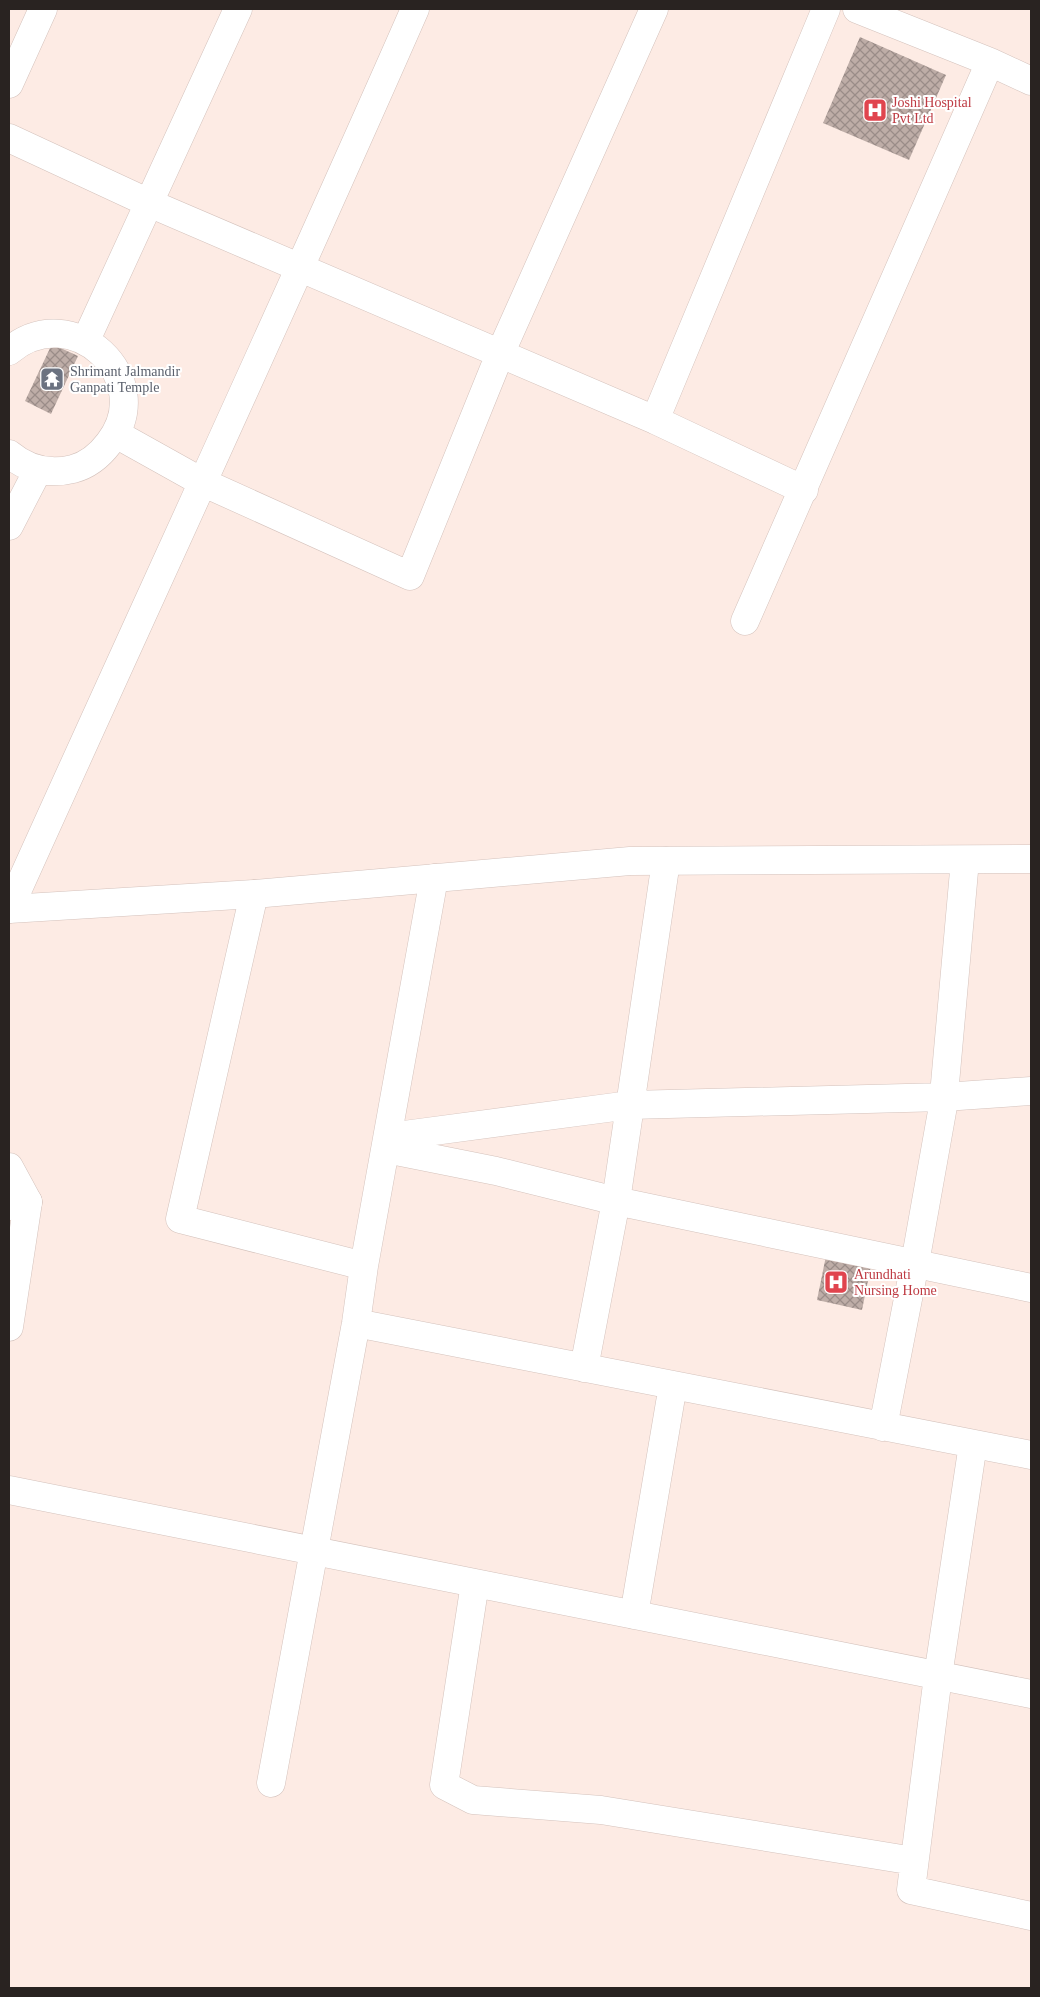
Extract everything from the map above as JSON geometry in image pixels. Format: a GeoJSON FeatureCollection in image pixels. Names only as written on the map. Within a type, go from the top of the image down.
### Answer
{"type":"FeatureCollection","features":[{"type":"Feature","properties":{"kind":"street"},"geometry":{"type":"LineString","coordinates":[[9,84],[43,9]]}},
{"type":"Feature","properties":{"kind":"street"},"geometry":{"type":"LineString","coordinates":[[86,340],[238,9]]}},
{"type":"Feature","properties":{"kind":"street"},"geometry":{"type":"LineString","coordinates":[[415,9],[302,267],[202,482],[9,909],[254,894],[630,861],[1031,859]]}},
{"type":"Feature","properties":{"kind":"street"},"geometry":{"type":"LineString","coordinates":[[116,434],[202,482],[410,576],[500,354],[654,9]]}},
{"type":"Feature","properties":{"kind":"street"},"geometry":{"type":"LineString","coordinates":[[655,420],[826,9]]}},
{"type":"Feature","properties":{"kind":"street"},"geometry":{"type":"LineString","coordinates":[[857,9],[990,62],[1031,81]]}},
{"type":"Feature","properties":{"kind":"street"},"geometry":{"type":"LineString","coordinates":[[745,622],[990,62]]}},
{"type":"Feature","properties":{"kind":"street"},"geometry":{"type":"LineString","coordinates":[[9,138],[149,203],[655,420],[804,490]]}},
{"type":"Feature","properties":{"kind":"street"},"geometry":{"type":"LineString","coordinates":[[9,351],[33,336],[50,333],[68,334],[86,340],[104,353],[116,370],[123,392],[123,414],[116,434],[102,453],[83,466],[61,472],[38,470],[19,462],[9,454]]}},
{"type":"Feature","properties":{"kind":"street"},"geometry":{"type":"LineString","coordinates":[[9,526],[38,470]]}},
{"type":"Feature","properties":{"kind":"street"},"geometry":{"type":"LineString","coordinates":[[883,1427],[915,1263],[944,1097],[965,860]]}},
{"type":"Feature","properties":{"kind":"street"},"geometry":{"type":"LineString","coordinates":[[584,1368],[616,1201],[666,861]]}},
{"type":"Feature","properties":{"kind":"street"},"geometry":{"type":"LineString","coordinates":[[271,1783],[356,1323],[364,1266],[388,1143],[434,878]]}},
{"type":"Feature","properties":{"kind":"street"},"geometry":{"type":"LineString","coordinates":[[254,894],[180,1219],[364,1266]]}},
{"type":"Feature","properties":{"kind":"street"},"geometry":{"type":"LineString","coordinates":[[388,1143],[630,1106],[944,1097],[1031,1091]]}},
{"type":"Feature","properties":{"kind":"street"},"geometry":{"type":"LineString","coordinates":[[388,1143],[616,1201],[1031,1288]]}},
{"type":"Feature","properties":{"kind":"street"},"geometry":{"type":"LineString","coordinates":[[9,1167],[19,1204],[9,1326]]}},
{"type":"Feature","properties":{"kind":"street"},"geometry":{"type":"LineString","coordinates":[[356,1323],[1031,1455]]}},
{"type":"Feature","properties":{"kind":"street"},"geometry":{"type":"LineString","coordinates":[[634,1615],[673,1385]]}},
{"type":"Feature","properties":{"kind":"street"},"geometry":{"type":"LineString","coordinates":[[973,1444],[938,1676],[911,1890],[1031,1916]]}},
{"type":"Feature","properties":{"kind":"street"},"geometry":{"type":"LineString","coordinates":[[9,1490],[1031,1694]]}},
{"type":"Feature","properties":{"kind":"street"},"geometry":{"type":"LineString","coordinates":[[474,1583],[444,1785],[472,1800],[601,1810],[914,1861]]}},
{"type":"Feature","properties":{"kind":"building"},"geometry":{"type":"Polygon","coordinates":[[[860,37],[946,75],[909,160],[823,123],[860,37]]]}},
{"type":"Feature","properties":{"kind":"building","name":"Shrimant Jalmandir Ganpati Temple"},"geometry":{"type":"Polygon","coordinates":[[[52,344],[78,356],[51,414],[25,401],[52,344]]]}},
{"type":"Feature","properties":{"kind":"building"},"geometry":{"type":"Polygon","coordinates":[[[826,1256],[871,1266],[862,1310],[817,1300],[826,1256]]]}},
{"type":"Feature","properties":{"kind":"place","name":"Joshi Hospital Pvt Ltd"},"geometry":{"type":"Point","coordinates":[875,110]}},
{"type":"Feature","properties":{"kind":"place","name":"Shrimant Jalmandir Ganpati Temple"},"geometry":{"type":"Point","coordinates":[52,379]}},
{"type":"Feature","properties":{"kind":"place","name":"Arundhati Nursing Home"},"geometry":{"type":"Point","coordinates":[836,1282]}}]}
